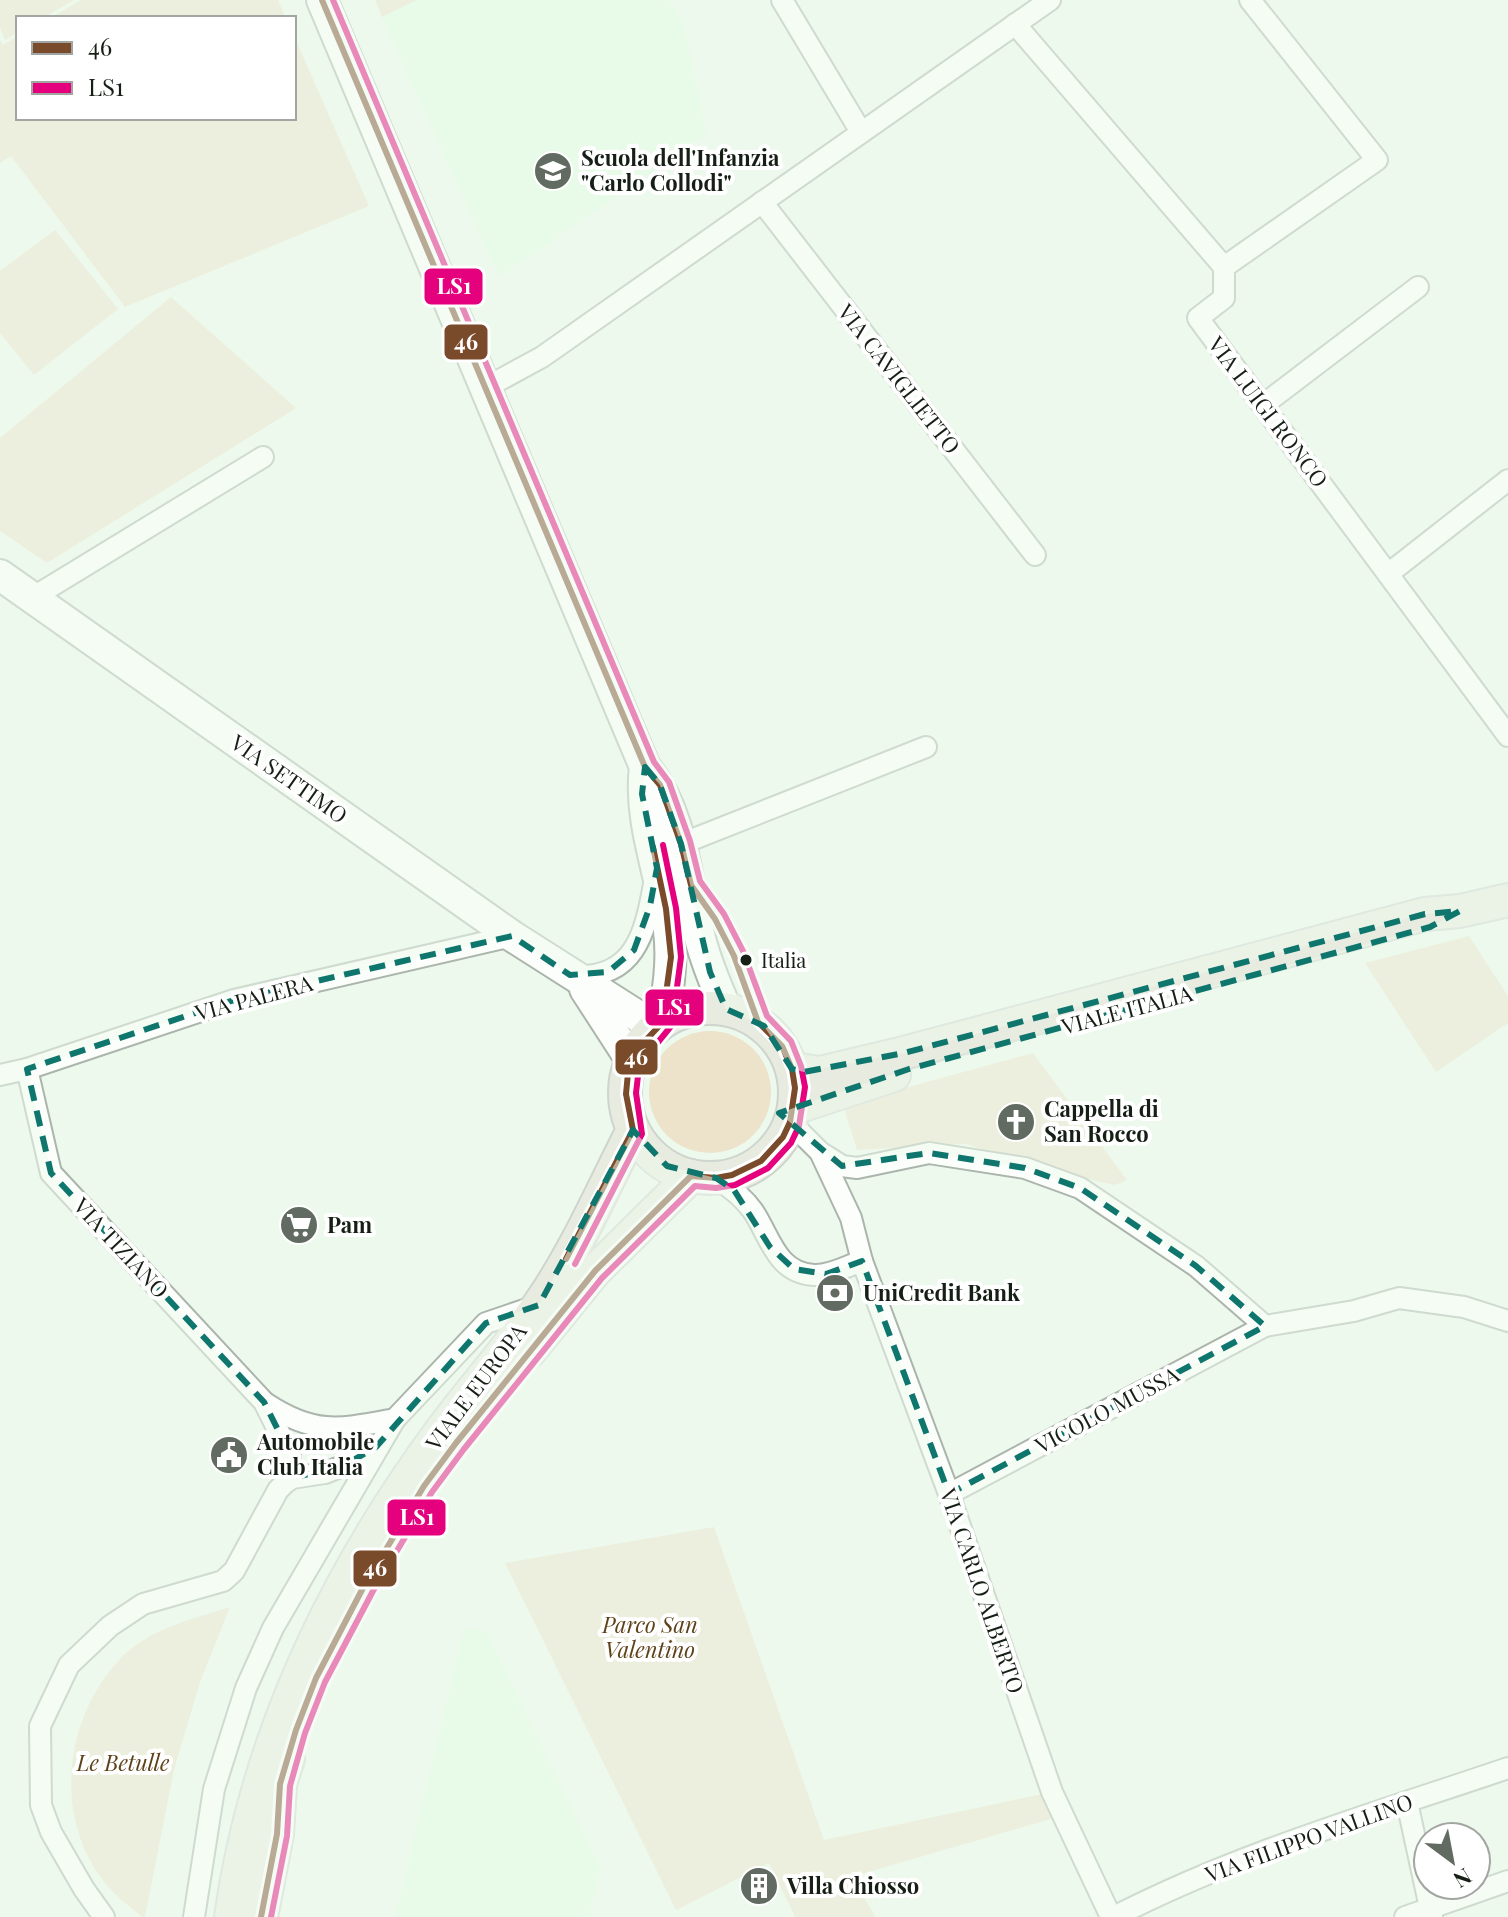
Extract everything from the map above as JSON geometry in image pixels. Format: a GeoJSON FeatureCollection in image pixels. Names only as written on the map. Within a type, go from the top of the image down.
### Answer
{"type":"FeatureCollection","features":[{"type":"Feature","properties":{"kind":"main road"},"geometry":{"type":"LineString","coordinates":[[322,0],[645,767],[660,785],[681,844],[699,936],[726,1009]]}},
{"type":"Feature","properties":{"kind":"main road","name":"VIA SETTIMO"},"geometry":{"type":"LineString","coordinates":[[0,575],[512,936],[575,978],[659,1025]]}},
{"type":"Feature","properties":{"kind":"main road"},"geometry":{"type":"LineString","coordinates":[[645,767],[642,794],[669,932],[671,971],[659,1025]]}},
{"type":"Feature","properties":{"kind":"main road","name":"VIALE ITALIA"},"geometry":{"type":"LineString","coordinates":[[792,1069],[820,1073],[876,1060],[1425,914],[1504,908]]}},
{"type":"Feature","properties":{"kind":"main road","name":"VIALE ITALIA"},"geometry":{"type":"LineString","coordinates":[[792,1115],[909,1069],[1430,927],[1460,911]]}},
{"type":"Feature","properties":{"kind":"main road","name":"VIA SETTIMO"},"geometry":{"type":"LineString","coordinates":[[575,978],[631,1060]]}},
{"type":"Feature","properties":{"kind":"main road"},"geometry":{"type":"LineString","coordinates":[[697,1008],[726,1009],[746,1015],[764,1026],[782,1046],[792,1069],[795,1088],[792,1115],[783,1137],[761,1161],[747,1169],[704,1177],[667,1166],[647,1151],[633,1130],[626,1107],[625,1083],[631,1060],[669,1017],[697,1008]]}},
{"type":"Feature","properties":{"kind":"main road","name":"VIALE EUROPA"},"geometry":{"type":"LineString","coordinates":[[231,1917],[246,1831],[274,1741],[300,1668],[328,1610],[419,1462],[539,1305],[633,1130]]}},
{"type":"Feature","properties":{"kind":"main road","name":"VIALE EUROPA"},"geometry":{"type":"LineString","coordinates":[[261,1917],[277,1834],[280,1784],[296,1730],[316,1678],[364,1586],[424,1486],[595,1271],[704,1177]]}},
{"type":"Feature","properties":{"kind":"street"},"geometry":{"type":"LineString","coordinates":[[782,0],[861,132]]}},
{"type":"Feature","properties":{"kind":"street"},"geometry":{"type":"LineString","coordinates":[[485,388],[542,357],[1050,0]]}},
{"type":"Feature","properties":{"kind":"street"},"geometry":{"type":"LineString","coordinates":[[1015,24],[1224,267],[1377,160],[1250,0]]}},
{"type":"Feature","properties":{"kind":"street","name":"VIA CAVIGLIETTO"},"geometry":{"type":"LineString","coordinates":[[762,202],[1035,555]]}},
{"type":"Feature","properties":{"kind":"street","name":"VIA LUIGI RONCO"},"geometry":{"type":"LineString","coordinates":[[1224,267],[1224,298],[1198,318],[1508,736]]}},
{"type":"Feature","properties":{"kind":"street"},"geometry":{"type":"LineString","coordinates":[[1263,405],[1418,287]]}},
{"type":"Feature","properties":{"kind":"street"},"geometry":{"type":"LineString","coordinates":[[32,598],[263,457]]}},
{"type":"Feature","properties":{"kind":"street"},"geometry":{"type":"LineString","coordinates":[[1388,574],[1508,480]]}},
{"type":"Feature","properties":{"kind":"street"},"geometry":{"type":"LineString","coordinates":[[681,844],[926,747]]}},
{"type":"Feature","properties":{"kind":"street"},"geometry":{"type":"LineString","coordinates":[[575,978],[608,972],[634,950],[644,933],[657,868]]}},
{"type":"Feature","properties":{"kind":"street","name":"VIA PALERA"},"geometry":{"type":"LineString","coordinates":[[0,1075],[27,1069],[234,1000],[512,936]]}},
{"type":"Feature","properties":{"kind":"street","name":"VIA TIZIANO"},"geometry":{"type":"LineString","coordinates":[[27,1069],[51,1173],[264,1402],[287,1417],[319,1427],[350,1427],[395,1419]]}},
{"type":"Feature","properties":{"kind":"street","name":"VIA CARLO ALBERTO"},"geometry":{"type":"LineString","coordinates":[[792,1115],[820,1152],[851,1218],[862,1261],[949,1494],[1056,1804],[1113,1917]]}},
{"type":"Feature","properties":{"kind":"street"},"geometry":{"type":"LineString","coordinates":[[820,1152],[842,1166],[857,1168],[929,1153],[961,1157],[1025,1168],[1080,1188],[1196,1266],[1265,1326]]}},
{"type":"Feature","properties":{"kind":"street"},"geometry":{"type":"LineString","coordinates":[[704,1177],[734,1190],[762,1225],[770,1247],[794,1269],[812,1275],[826,1274],[862,1261]]}},
{"type":"Feature","properties":{"kind":"street","name":"VICOLO MUSSA"},"geometry":{"type":"LineString","coordinates":[[949,1494],[1265,1326],[1354,1311],[1399,1298],[1464,1307],[1508,1321]]}},
{"type":"Feature","properties":{"kind":"street"},"geometry":{"type":"LineString","coordinates":[[194,1917],[211,1802],[246,1688],[273,1628],[395,1419],[486,1323],[539,1305]]}},
{"type":"Feature","properties":{"kind":"street","name":"VIA TIZIANO"},"geometry":{"type":"LineString","coordinates":[[264,1402],[289,1452],[292,1478]]}},
{"type":"Feature","properties":{"kind":"street"},"geometry":{"type":"LineString","coordinates":[[104,1917],[51,1832],[41,1805],[40,1726],[69,1665],[110,1626],[143,1604],[223,1581],[234,1571],[278,1490],[292,1478],[334,1470],[376,1447]]}},
{"type":"Feature","properties":{"kind":"street","name":"VIA FILIPPO VALLINO"},"geometry":{"type":"LineString","coordinates":[[1113,1917],[1161,1893],[1306,1836],[1508,1768]]}},
{"type":"Feature","properties":{"kind":"street"},"geometry":{"type":"LineString","coordinates":[[1407,1802],[1431,1912]]}},
{"type":"Feature","properties":{"kind":"street"},"geometry":{"type":"LineString","coordinates":[[1405,1917],[1431,1912],[1508,1881]]}},
{"type":"Feature","properties":{"kind":"highlighted area"},"geometry":{"type":"Polygon","coordinates":[[[645,767],[660,785],[681,844],[710,972],[726,1009],[764,1026],[792,1069],[804,1072],[904,1053],[1425,914],[1460,911],[1430,927],[909,1069],[779,1113],[842,1166],[929,1153],[1025,1168],[1080,1188],[1196,1266],[1265,1326],[949,1494],[862,1261],[826,1274],[794,1269],[770,1247],[734,1190],[716,1178],[667,1166],[633,1130],[539,1305],[486,1323],[376,1447],[343,1466],[292,1478],[289,1452],[264,1402],[51,1173],[27,1069],[234,1000],[512,936],[570,975],[608,972],[634,950],[650,906],[657,868],[642,794],[645,767]]]}},
{"type":"Feature","properties":{"kind":"shaded area","name":"Scuola dell'Infanzia \"Carlo Collodi\""},"geometry":{"type":"Polygon","coordinates":[[[417,0],[669,0],[684,25],[707,135],[499,277],[382,17],[417,0]]]}},
{"type":"Feature","properties":{"kind":"shaded area"},"geometry":{"type":"Polygon","coordinates":[[[464,1629],[486,1631],[601,1868],[589,1917],[395,1917],[464,1629]]]}},
{"type":"Feature","properties":{"kind":"green space"},"geometry":{"type":"Polygon","coordinates":[[[0,0],[74,0],[46,16],[16,16],[16,33],[5,40],[0,28],[0,0]]]}},
{"type":"Feature","properties":{"kind":"green space"},"geometry":{"type":"Polygon","coordinates":[[[81,0],[278,0],[285,16],[53,16],[81,0]]]}},
{"type":"Feature","properties":{"kind":"green space"},"geometry":{"type":"Polygon","coordinates":[[[375,0],[417,0],[382,17],[375,0]]]}},
{"type":"Feature","properties":{"kind":"green space"},"geometry":{"type":"Polygon","coordinates":[[[16,37],[16,120],[296,120],[296,41],[369,206],[125,307],[11,156],[0,163],[0,40],[3,45],[16,37]]]}},
{"type":"Feature","properties":{"kind":"green space"},"geometry":{"type":"Polygon","coordinates":[[[55,230],[118,309],[34,375],[0,333],[0,271],[55,230]]]}},
{"type":"Feature","properties":{"kind":"green space"},"geometry":{"type":"Polygon","coordinates":[[[171,297],[296,408],[47,563],[0,531],[0,438],[171,297]]]}},
{"type":"Feature","properties":{"kind":"green space"},"geometry":{"type":"Polygon","coordinates":[[[1469,936],[1508,996],[1508,1023],[1436,1072],[1365,963],[1469,936]]]}},
{"type":"Feature","properties":{"kind":"green space"},"geometry":{"type":"Polygon","coordinates":[[[710,1031],[733,1035],[753,1049],[767,1069],[771,1092],[767,1115],[753,1135],[733,1149],[710,1153],[687,1149],[667,1135],[653,1115],[649,1092],[653,1069],[667,1049],[687,1035],[710,1031]]]}},
{"type":"Feature","properties":{"kind":"green space"},"geometry":{"type":"Polygon","coordinates":[[[1033,1053],[1127,1180],[1115,1185],[1037,1168],[966,1144],[857,1150],[843,1105],[1033,1053]]]}},
{"type":"Feature","properties":{"kind":"green space","name":"Parco San Valentino"},"geometry":{"type":"Polygon","coordinates":[[[714,1527],[824,1840],[1052,1792],[1061,1816],[851,1877],[876,1917],[795,1917],[769,1863],[676,1910],[505,1563],[714,1527]]]}},
{"type":"Feature","properties":{"kind":"green space","name":"Le Betulle"},"geometry":{"type":"Polygon","coordinates":[[[230,1607],[200,1682],[174,1770],[145,1917],[142,1917],[110,1889],[91,1863],[79,1834],[72,1804],[76,1742],[86,1712],[101,1684],[131,1649],[172,1626],[230,1607]]]}},
{"type":"Feature","properties":{"kind":"transit line","name":"46"},"geometry":{"type":"LineString","coordinates":[[261,1917],[277,1834],[280,1784],[296,1730],[316,1678],[364,1586],[424,1486],[595,1271],[691,1176],[716,1178],[732,1175],[761,1161],[783,1137],[790,1122],[795,1088],[792,1069],[782,1046],[758,1022],[734,956],[715,919],[691,885],[681,844],[660,785],[645,767],[322,0]]}},
{"type":"Feature","properties":{"kind":"transit line","name":"LS1"},"geometry":{"type":"LineString","coordinates":[[271,1917],[287,1836],[290,1786],[305,1733],[325,1682],[373,1591],[432,1492],[602,1278],[695,1186],[716,1188],[735,1185],[768,1168],[791,1143],[799,1126],[805,1087],[791,1041],[767,1016],[743,951],[724,914],[700,881],[690,841],[669,782],[654,762],[333,0]]}},
{"type":"Feature","properties":{"kind":"transit line","name":"LS1"},"geometry":{"type":"LineString","coordinates":[[575,1264],[642,1134],[636,1093],[638,1076],[646,1057],[672,1025],[681,957],[676,908],[663,845]]}},
{"type":"Feature","properties":{"kind":"transit line","name":"46"},"geometry":{"type":"LineString","coordinates":[[566,1259],[633,1130],[626,1094],[628,1073],[645,1041],[662,1023],[671,957],[666,909],[653,847]]}},
{"type":"Feature","properties":{"kind":"place","name":"Scuola dell'Infanzia \"Carlo Collodi\""},"geometry":{"type":"Point","coordinates":[553,171]}},
{"type":"Feature","properties":{"kind":"place","name":"Italia"},"geometry":{"type":"Point","coordinates":[746,960]}},
{"type":"Feature","properties":{"kind":"place","name":"Cappella di San Rocco"},"geometry":{"type":"Point","coordinates":[1016,1122]}},
{"type":"Feature","properties":{"kind":"place","name":"Pam"},"geometry":{"type":"Point","coordinates":[299,1225]}},
{"type":"Feature","properties":{"kind":"place","name":"UniCredit Bank"},"geometry":{"type":"Point","coordinates":[835,1293]}},
{"type":"Feature","properties":{"kind":"place","name":"Automobile Club Italia"},"geometry":{"type":"Point","coordinates":[229,1455]}},
{"type":"Feature","properties":{"kind":"place","name":"Villa Chiosso"},"geometry":{"type":"Point","coordinates":[759,1886]}}]}
